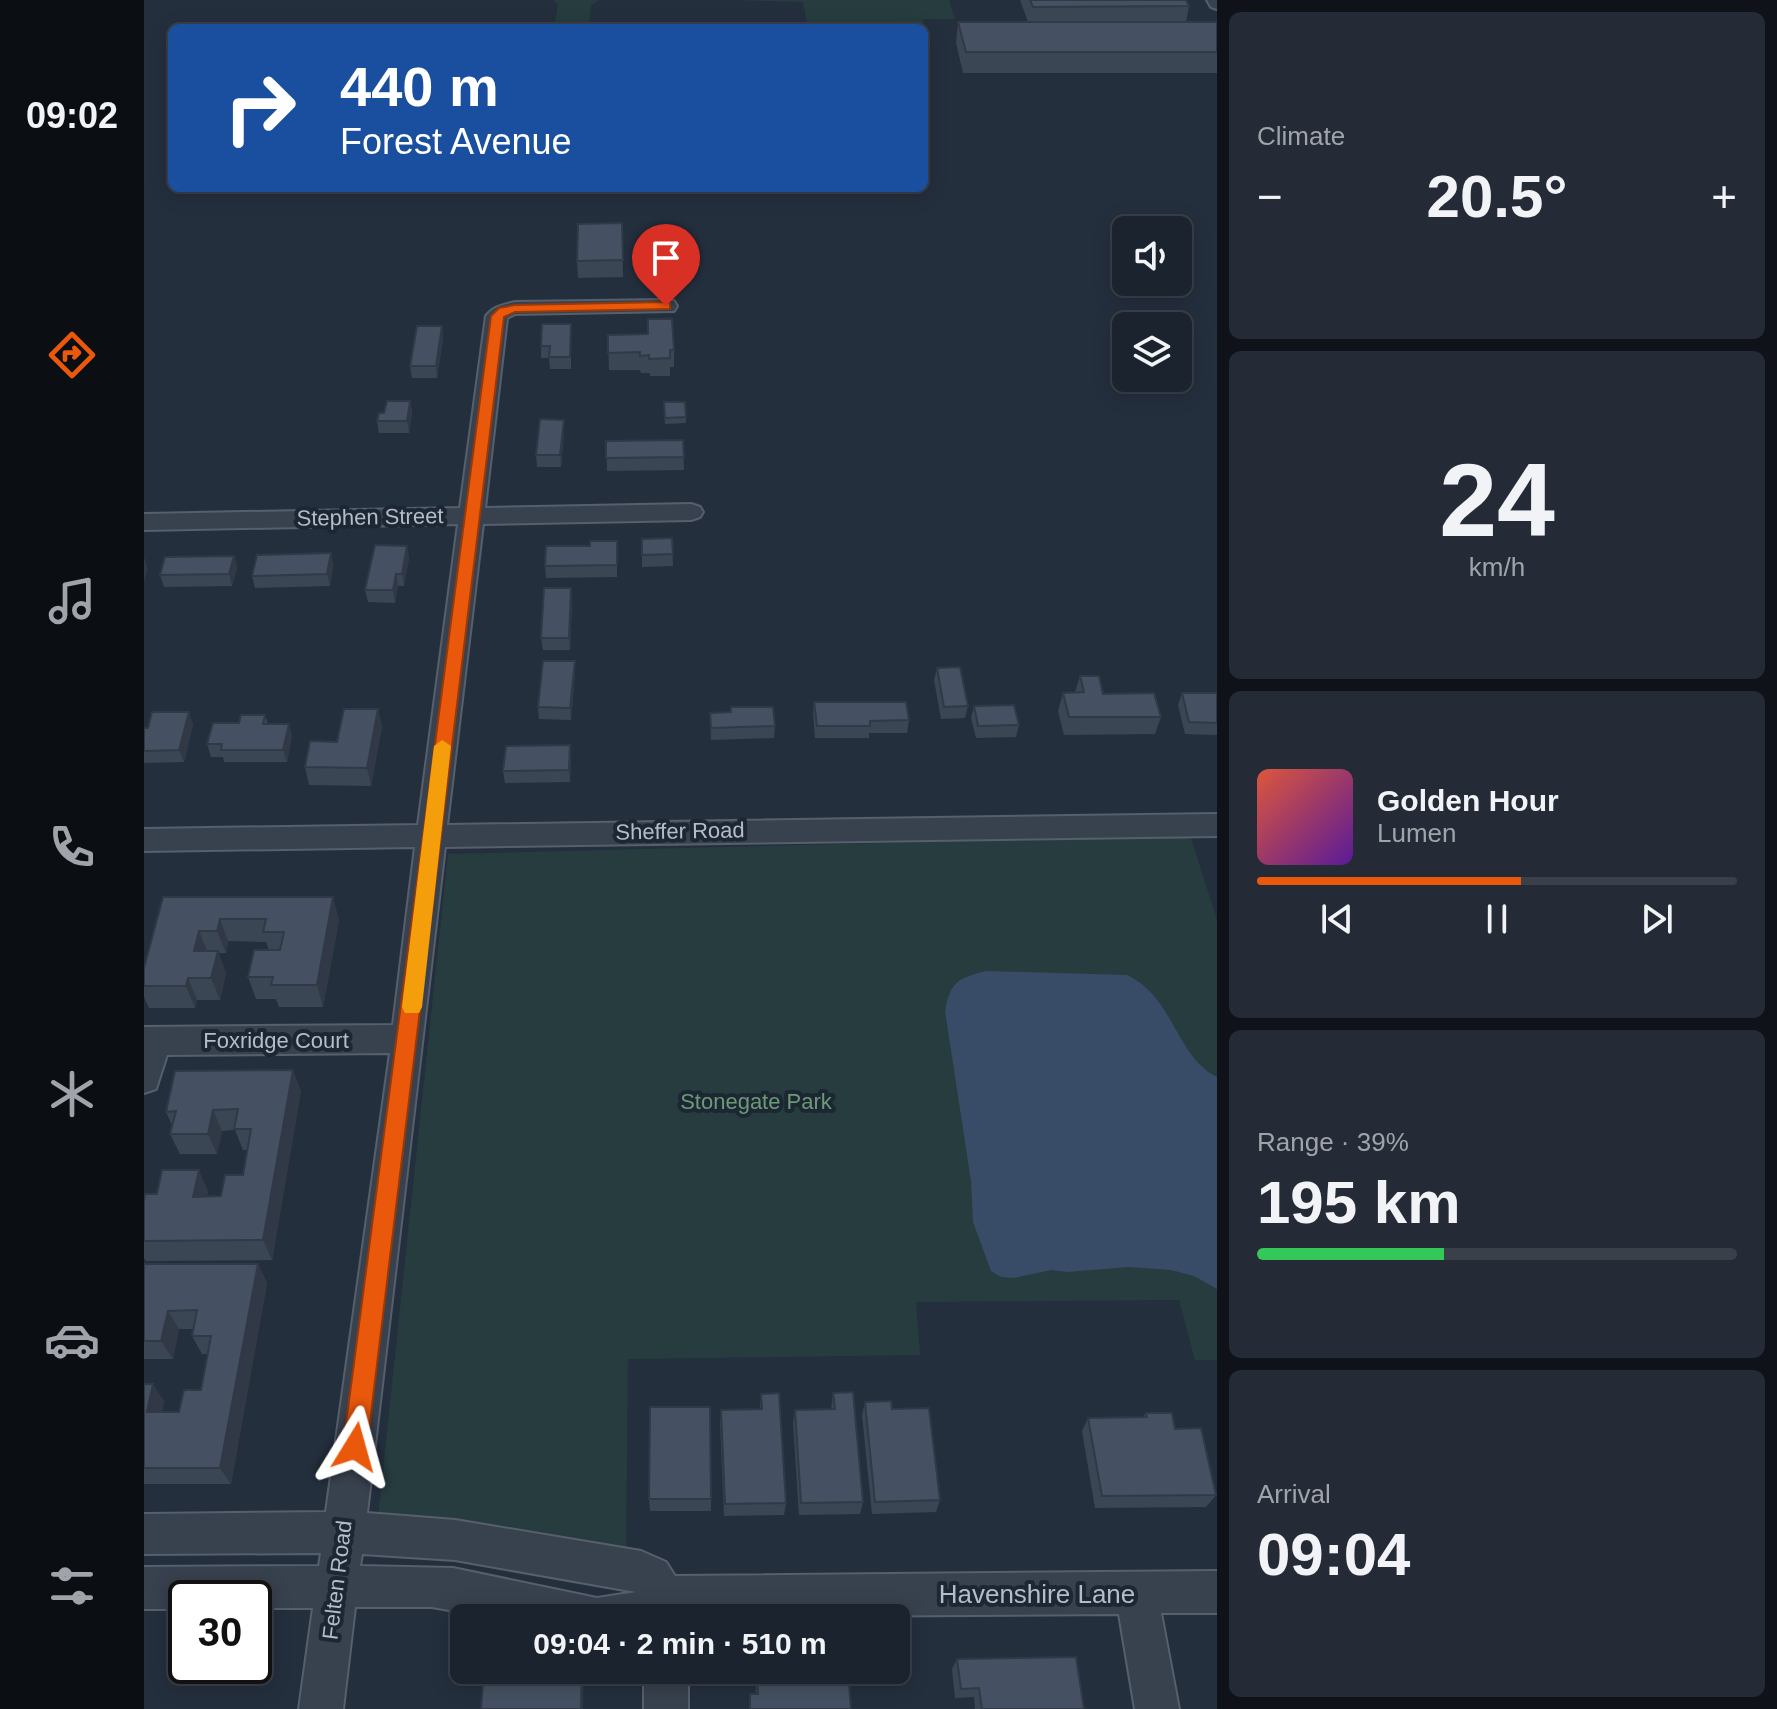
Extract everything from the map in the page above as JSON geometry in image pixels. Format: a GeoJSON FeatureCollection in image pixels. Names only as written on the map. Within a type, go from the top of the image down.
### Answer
{"type":"FeatureCollection","features":[{"type":"Feature","properties":{"kind":"street","name":"Felten Road"},"geometry":{"type":"LineString","coordinates":[[321,1709],[497,316],[503,311],[666,306]]}},
{"type":"Feature","properties":{"kind":"street","name":"Stephen Street"},"geometry":{"type":"LineString","coordinates":[[144,522],[691,512]]}},
{"type":"Feature","properties":{"kind":"street","name":"Sheffer Road"},"geometry":{"type":"LineString","coordinates":[[144,840],[1217,825]]}},
{"type":"Feature","properties":{"kind":"street","name":"Foxridge Court"},"geometry":{"type":"LineString","coordinates":[[149,1041],[408,1039]]}},
{"type":"Feature","properties":{"kind":"street"},"geometry":{"type":"LineString","coordinates":[[144,1079],[149,1041]]}},
{"type":"Feature","properties":{"kind":"street"},"geometry":{"type":"LineString","coordinates":[[144,1534],[343,1532],[455,1540],[641,1572],[651,1577],[663,1604]]}},
{"type":"Feature","properties":{"kind":"street","name":"Havenshire Lane"},"geometry":{"type":"LineString","coordinates":[[144,1588],[432,1586],[470,1590],[525,1604]]}},
{"type":"Feature","properties":{"kind":"street","name":"Havenshire Lane"},"geometry":{"type":"LineString","coordinates":[[791,1604],[1217,1592]]}},
{"type":"Feature","properties":{"kind":"street"},"geometry":{"type":"LineString","coordinates":[[1136,1593],[1157,1709]]}},
{"type":"Feature","properties":{"kind":"street"},"geometry":{"type":"LineString","coordinates":[[666,1684],[666,1709]]}},
{"type":"Feature","properties":{"kind":"green space"},"geometry":{"type":"Polygon","coordinates":[[[554,0],[600,0],[591,5],[589,24],[555,24],[558,5],[554,0]]]}},
{"type":"Feature","properties":{"kind":"green space"},"geometry":{"type":"Polygon","coordinates":[[[731,0],[949,0],[955,19],[923,19],[924,24],[807,24],[803,2],[731,0]]]}},
{"type":"Feature","properties":{"kind":"green space","name":"Stonegate Park"},"geometry":{"type":"Polygon","coordinates":[[[1190,835],[1217,920],[1217,1360],[1195,1360],[1179,1300],[916,1302],[920,1355],[628,1359],[626,1555],[480,1522],[378,1517],[448,854],[1190,835]]]}},
{"type":"Feature","properties":{"kind":"water"},"geometry":{"type":"Polygon","coordinates":[[[986,971],[1127,975],[1155,997],[1192,1056],[1217,1077],[1217,1289],[1194,1276],[1171,1270],[1129,1267],[1067,1272],[1051,1270],[1014,1278],[1001,1277],[991,1271],[973,1222],[971,1181],[945,1011],[957,983],[986,971]]]}},
{"type":"Feature","properties":{"kind":"building"},"geometry":{"type":"Polygon","coordinates":[[[1030,0],[1186,0],[1189,6],[1033,7],[1030,0]]]}},
{"type":"Feature","properties":{"kind":"building"},"geometry":{"type":"Polygon","coordinates":[[[958,22],[1217,22],[1217,52],[966,52],[958,22]]]}},
{"type":"Feature","properties":{"kind":"building"},"geometry":{"type":"Polygon","coordinates":[[[622,223],[623,260],[577,261],[578,224],[622,223]]]}},
{"type":"Feature","properties":{"kind":"building"},"geometry":{"type":"Polygon","coordinates":[[[648,319],[672,319],[674,350],[670,350],[670,358],[649,359],[649,355],[640,356],[640,352],[608,353],[608,335],[648,334],[648,319]]]}},
{"type":"Feature","properties":{"kind":"building"},"geometry":{"type":"Polygon","coordinates":[[[542,324],[571,324],[570,357],[549,357],[550,346],[541,346],[542,324]]]}},
{"type":"Feature","properties":{"kind":"building"},"geometry":{"type":"Polygon","coordinates":[[[417,326],[442,326],[436,366],[410,366],[417,326]]]}},
{"type":"Feature","properties":{"kind":"building"},"geometry":{"type":"Polygon","coordinates":[[[387,401],[410,401],[407,421],[377,421],[379,413],[384,413],[387,401]]]}},
{"type":"Feature","properties":{"kind":"building"},"geometry":{"type":"Polygon","coordinates":[[[664,402],[685,402],[686,417],[665,418],[664,402]]]}},
{"type":"Feature","properties":{"kind":"building"},"geometry":{"type":"Polygon","coordinates":[[[540,419],[564,420],[560,455],[536,455],[540,419]]]}},
{"type":"Feature","properties":{"kind":"building"},"geometry":{"type":"Polygon","coordinates":[[[683,440],[684,457],[606,458],[606,441],[683,440]]]}},
{"type":"Feature","properties":{"kind":"building"},"geometry":{"type":"Polygon","coordinates":[[[672,538],[673,554],[642,555],[642,539],[672,538]]]}},
{"type":"Feature","properties":{"kind":"building"},"geometry":{"type":"Polygon","coordinates":[[[590,541],[617,541],[617,565],[545,566],[546,546],[590,546],[590,541]]]}},
{"type":"Feature","properties":{"kind":"building"},"geometry":{"type":"Polygon","coordinates":[[[375,545],[407,546],[402,574],[396,574],[393,590],[365,590],[375,545]]]}},
{"type":"Feature","properties":{"kind":"building"},"geometry":{"type":"Polygon","coordinates":[[[331,553],[327,574],[252,576],[257,555],[331,553]]]}},
{"type":"Feature","properties":{"kind":"building"},"geometry":{"type":"Polygon","coordinates":[[[234,556],[229,574],[160,575],[165,557],[234,556]]]}},
{"type":"Feature","properties":{"kind":"building"},"geometry":{"type":"Polygon","coordinates":[[[544,588],[571,588],[569,638],[541,638],[544,588]]]}},
{"type":"Feature","properties":{"kind":"building"},"geometry":{"type":"Polygon","coordinates":[[[543,661],[575,661],[570,708],[538,707],[543,661]]]}},
{"type":"Feature","properties":{"kind":"building"},"geometry":{"type":"Polygon","coordinates":[[[960,667],[968,706],[944,707],[937,668],[960,667]]]}},
{"type":"Feature","properties":{"kind":"building"},"geometry":{"type":"Polygon","coordinates":[[[1080,676],[1099,676],[1103,694],[1154,693],[1161,717],[1069,717],[1063,693],[1084,692],[1080,676]]]}},
{"type":"Feature","properties":{"kind":"building"},"geometry":{"type":"Polygon","coordinates":[[[1182,693],[1217,693],[1217,723],[1189,722],[1182,693]]]}},
{"type":"Feature","properties":{"kind":"building"},"geometry":{"type":"Polygon","coordinates":[[[814,702],[906,702],[909,720],[870,721],[870,726],[817,726],[814,702]]]}},
{"type":"Feature","properties":{"kind":"building"},"geometry":{"type":"Polygon","coordinates":[[[1014,705],[1019,725],[978,726],[974,706],[1014,705]]]}},
{"type":"Feature","properties":{"kind":"building"},"geometry":{"type":"Polygon","coordinates":[[[731,707],[773,707],[775,726],[711,728],[710,713],[731,712],[731,707]]]}},
{"type":"Feature","properties":{"kind":"building"},"geometry":{"type":"Polygon","coordinates":[[[344,709],[378,709],[367,768],[305,767],[310,741],[337,742],[344,709]]]}},
{"type":"Feature","properties":{"kind":"building"},"geometry":{"type":"Polygon","coordinates":[[[152,712],[189,712],[179,750],[144,751],[144,728],[148,728],[152,712]]]}},
{"type":"Feature","properties":{"kind":"building"},"geometry":{"type":"Polygon","coordinates":[[[241,715],[265,715],[263,724],[289,724],[283,750],[221,750],[222,744],[207,744],[213,723],[239,723],[241,715]]]}},
{"type":"Feature","properties":{"kind":"building"},"geometry":{"type":"Polygon","coordinates":[[[570,745],[569,770],[503,771],[506,746],[570,745]]]}},
{"type":"Feature","properties":{"kind":"building"},"geometry":{"type":"Polygon","coordinates":[[[163,897],[333,897],[317,985],[271,985],[273,977],[248,977],[254,950],[280,950],[284,932],[263,932],[266,919],[220,919],[217,931],[199,931],[194,951],[218,951],[211,978],[188,978],[186,986],[144,986],[144,968],[163,897]]]}},
{"type":"Feature","properties":{"kind":"building"},"geometry":{"type":"Polygon","coordinates":[[[293,1070],[263,1240],[144,1241],[145,1194],[157,1194],[162,1170],[199,1170],[193,1197],[221,1196],[225,1175],[243,1175],[251,1129],[234,1129],[238,1109],[213,1110],[208,1134],[170,1134],[176,1111],[166,1112],[175,1071],[293,1070]]]}},
{"type":"Feature","properties":{"kind":"building"},"geometry":{"type":"Polygon","coordinates":[[[144,1264],[258,1264],[220,1468],[144,1468],[144,1384],[153,1384],[147,1412],[179,1412],[184,1390],[201,1390],[211,1336],[192,1336],[197,1310],[168,1311],[161,1341],[144,1341],[144,1264]]]}},
{"type":"Feature","properties":{"kind":"building"},"geometry":{"type":"Polygon","coordinates":[[[853,1392],[863,1502],[801,1503],[795,1410],[835,1409],[833,1393],[853,1392]]]}},
{"type":"Feature","properties":{"kind":"building"},"geometry":{"type":"Polygon","coordinates":[[[779,1393],[786,1503],[725,1504],[721,1410],[762,1409],[761,1394],[779,1393]]]}},
{"type":"Feature","properties":{"kind":"building"},"geometry":{"type":"Polygon","coordinates":[[[891,1401],[892,1409],[929,1408],[940,1500],[875,1502],[865,1402],[891,1401]]]}},
{"type":"Feature","properties":{"kind":"building"},"geometry":{"type":"Polygon","coordinates":[[[650,1407],[710,1407],[711,1499],[649,1499],[650,1407]]]}},
{"type":"Feature","properties":{"kind":"building"},"geometry":{"type":"Polygon","coordinates":[[[1146,1413],[1172,1413],[1175,1429],[1201,1428],[1216,1495],[1102,1496],[1088,1418],[1147,1417],[1146,1413]]]}},
{"type":"Feature","properties":{"kind":"building"},"geometry":{"type":"Polygon","coordinates":[[[1076,1657],[1084,1709],[982,1709],[979,1688],[961,1689],[957,1659],[1076,1657]]]}},
{"type":"Feature","properties":{"kind":"building"},"geometry":{"type":"Polygon","coordinates":[[[483,1684],[582,1684],[581,1709],[481,1709],[483,1684]]]}},
{"type":"Feature","properties":{"kind":"building"},"geometry":{"type":"Polygon","coordinates":[[[758,1684],[849,1684],[851,1709],[750,1709],[750,1694],[758,1694],[758,1684]]]}},
{"type":"Feature","properties":{"kind":"slow traffic"},"geometry":{"type":"LineString","coordinates":[[412,1007],[442,746]]}},
{"type":"Feature","properties":{"kind":"route"},"geometry":{"type":"LineString","coordinates":[[355,1447],[497,316],[515,308],[666,306]]}}]}
